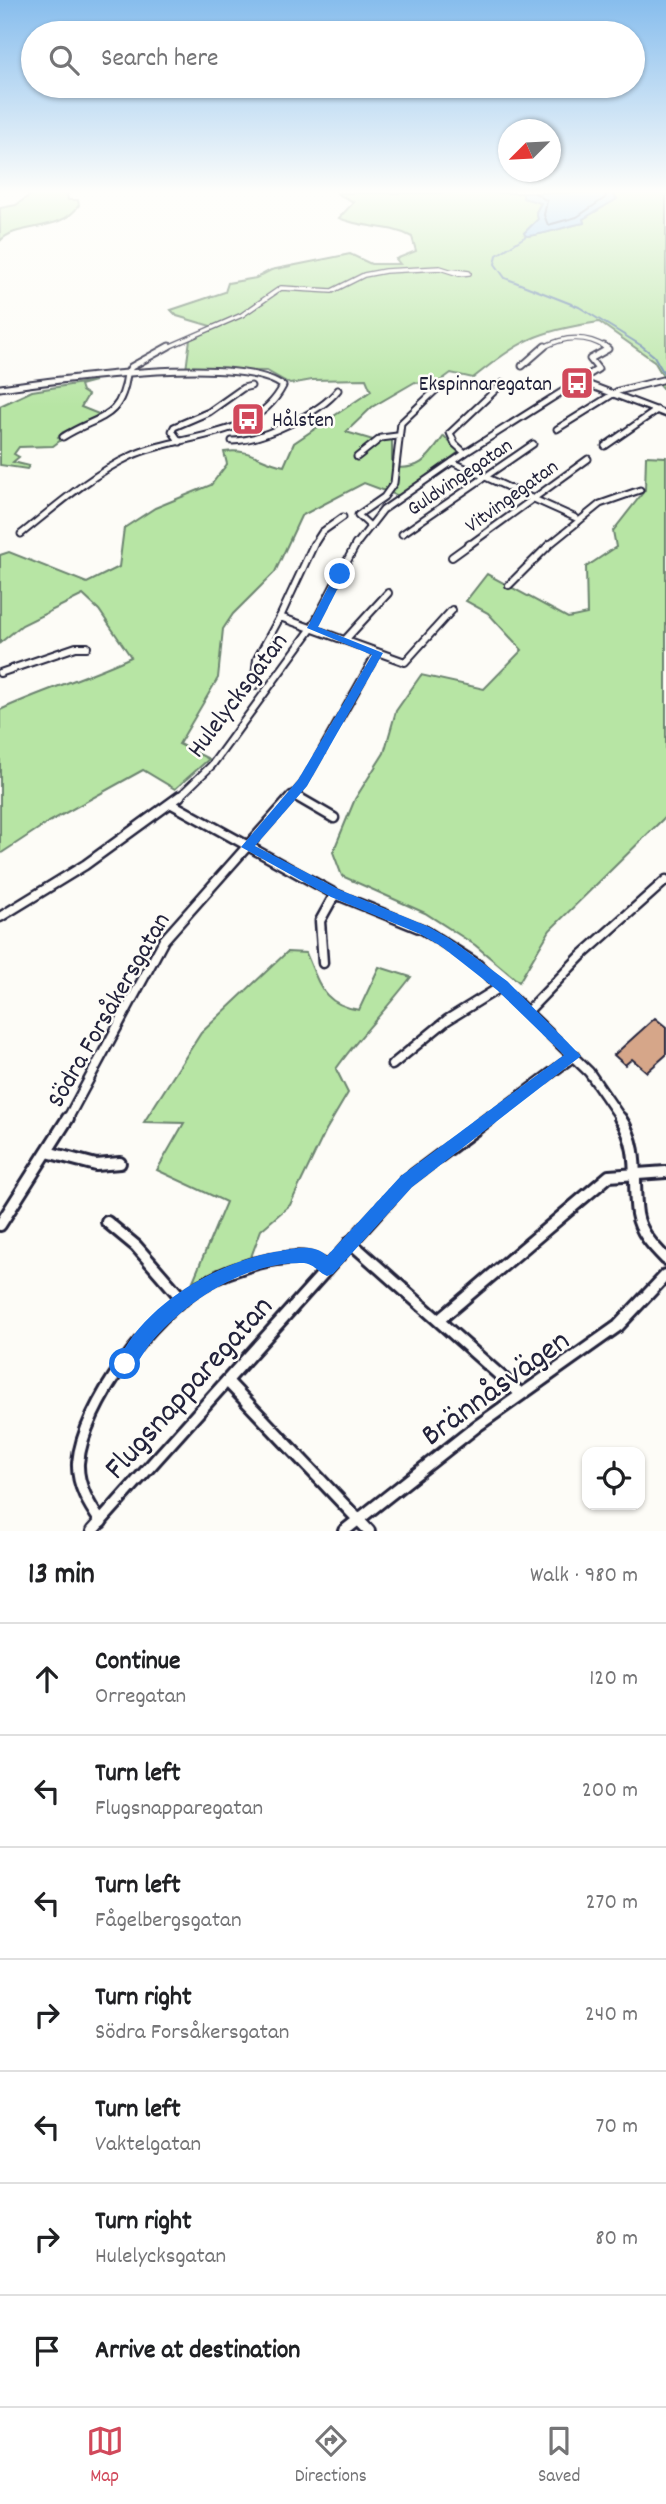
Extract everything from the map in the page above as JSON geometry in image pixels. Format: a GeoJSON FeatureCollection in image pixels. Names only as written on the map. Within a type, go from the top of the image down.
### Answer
{"type":"FeatureCollection","features":[{"type":"Feature","properties":{"kind":"street"},"geometry":{"type":"LineString","coordinates":[[63,438],[116,412],[122,404],[127,374],[131,367],[187,337],[242,315],[281,288],[332,291],[374,272],[440,268],[453,271]]}},
{"type":"Feature","properties":{"kind":"street"},"geometry":{"type":"LineString","coordinates":[[522,366],[534,353],[549,344],[579,337],[594,339],[608,349],[590,359],[598,369],[579,381]]}},
{"type":"Feature","properties":{"kind":"street"},"geometry":{"type":"LineString","coordinates":[[0,388],[127,374],[254,374],[273,378],[283,386],[274,401],[243,422],[132,455],[21,534]]}},
{"type":"Feature","properties":{"kind":"street"},"geometry":{"type":"LineString","coordinates":[[557,429],[609,392],[641,382],[662,380]]}},
{"type":"Feature","properties":{"kind":"street"},"geometry":{"type":"LineString","coordinates":[[579,381],[666,414]]}},
{"type":"Feature","properties":{"kind":"street","name":"Hulelycksgatan"},"geometry":{"type":"LineString","coordinates":[[0,917],[85,865],[172,804],[212,765],[312,628],[351,550],[369,525],[397,499],[579,381]]}},
{"type":"Feature","properties":{"kind":"street"},"geometry":{"type":"LineString","coordinates":[[465,453],[455,444],[450,433],[503,383]]}},
{"type":"Feature","properties":{"kind":"street"},"geometry":{"type":"LineString","coordinates":[[180,442],[173,431],[174,427],[209,412],[243,388],[251,386]]}},
{"type":"Feature","properties":{"kind":"street"},"geometry":{"type":"LineString","coordinates":[[369,525],[358,515],[383,500],[392,490],[399,454],[397,436],[408,414],[440,386]]}},
{"type":"Feature","properties":{"kind":"street"},"geometry":{"type":"LineString","coordinates":[[232,441],[246,442],[288,423],[331,400],[338,390]]}},
{"type":"Feature","properties":{"kind":"street"},"geometry":{"type":"LineString","coordinates":[[605,446],[657,410]]}},
{"type":"Feature","properties":{"kind":"street"},"geometry":{"type":"LineString","coordinates":[[357,457],[381,438],[397,436]]}},
{"type":"Feature","properties":{"kind":"street","name":"Guldvingegatan"},"geometry":{"type":"LineString","coordinates":[[402,534],[533,444]]}},
{"type":"Feature","properties":{"kind":"street","name":"Vitvingegatan"},"geometry":{"type":"LineString","coordinates":[[452,557],[588,459]]}},
{"type":"Feature","properties":{"kind":"street"},"geometry":{"type":"LineString","coordinates":[[452,462],[576,519]]}},
{"type":"Feature","properties":{"kind":"street"},"geometry":{"type":"LineString","coordinates":[[509,585],[576,519],[609,498],[640,490]]}},
{"type":"Feature","properties":{"kind":"street"},"geometry":{"type":"LineString","coordinates":[[254,686],[257,659],[308,562],[313,545],[322,532],[343,517]]}},
{"type":"Feature","properties":{"kind":"street"},"geometry":{"type":"LineString","coordinates":[[345,640],[388,593]]}},
{"type":"Feature","properties":{"kind":"street"},"geometry":{"type":"LineString","coordinates":[[280,617],[405,663],[452,610]]}},
{"type":"Feature","properties":{"kind":"street"},"geometry":{"type":"LineString","coordinates":[[0,673],[76,647],[87,647]]}},
{"type":"Feature","properties":{"kind":"street","name":"Södra Forsåkersgatan"},"geometry":{"type":"LineString","coordinates":[[0,1225],[4,1212],[78,1103],[164,940],[294,794],[377,653]]}},
{"type":"Feature","properties":{"kind":"street"},"geometry":{"type":"LineString","coordinates":[[294,794],[334,818]]}},
{"type":"Feature","properties":{"kind":"street"},"geometry":{"type":"LineString","coordinates":[[172,804],[335,894],[424,930],[477,964],[502,986],[574,1056],[596,1081],[625,1125],[631,1138],[637,1172],[637,1215],[649,1242],[666,1259]]}},
{"type":"Feature","properties":{"kind":"street"},"geometry":{"type":"LineString","coordinates":[[527,1012],[581,956],[666,880]]}},
{"type":"Feature","properties":{"kind":"street"},"geometry":{"type":"LineString","coordinates":[[323,963],[320,921],[335,894]]}},
{"type":"Feature","properties":{"kind":"street"},"geometry":{"type":"LineString","coordinates":[[392,1065],[447,1020],[502,986]]}},
{"type":"Feature","properties":{"kind":"street","name":"Flugsnapparegatan"},"geometry":{"type":"LineString","coordinates":[[92,1531],[407,1181],[574,1056]]}},
{"type":"Feature","properties":{"kind":"street"},"geometry":{"type":"LineString","coordinates":[[47,1152],[96,1165],[120,1163]]}},
{"type":"Feature","properties":{"kind":"street"},"geometry":{"type":"LineString","coordinates":[[439,1320],[608,1176],[666,1172]]}},
{"type":"Feature","properties":{"kind":"street"},"geometry":{"type":"LineString","coordinates":[[107,1222],[136,1246],[183,1300]]}},
{"type":"Feature","properties":{"kind":"street"},"geometry":{"type":"LineString","coordinates":[[350,1242],[521,1394]]}},
{"type":"Feature","properties":{"kind":"street"},"geometry":{"type":"LineString","coordinates":[[101,1522],[81,1487],[78,1463],[82,1436],[148,1334],[197,1288],[229,1272],[266,1261],[304,1255],[317,1258],[327,1268]]}},
{"type":"Feature","properties":{"kind":"street","name":"Brännåsvägen"},"geometry":{"type":"LineString","coordinates":[[344,1531],[521,1394],[609,1335],[638,1310],[666,1275]]}},
{"type":"Feature","properties":{"kind":"street"},"geometry":{"type":"LineString","coordinates":[[227,1381],[360,1518],[369,1531]]}},
{"type":"Feature","properties":{"kind":"green space"},"geometry":{"type":"Polygon","coordinates":[[[298,264],[666,264],[666,393],[659,384],[664,378],[654,361],[599,322],[559,329],[530,339],[504,354],[473,378],[451,373],[432,387],[415,382],[372,407],[346,432],[373,440],[392,440],[392,467],[417,465],[433,451],[444,436],[459,452],[399,496],[364,483],[301,516],[275,572],[233,614],[223,629],[218,678],[179,744],[209,759],[175,789],[143,770],[47,823],[0,854],[0,710],[131,657],[99,610],[83,595],[22,625],[0,643],[0,555],[9,552],[87,583],[119,567],[124,528],[155,508],[211,485],[227,464],[224,452],[248,453],[284,466],[294,443],[371,391],[366,379],[312,380],[290,384],[267,371],[186,370],[190,339],[214,327],[177,316],[171,310],[225,292],[228,283],[256,278],[271,270],[298,264]]]}},
{"type":"Feature","properties":{"kind":"green space"},"geometry":{"type":"Polygon","coordinates":[[[95,381],[80,385],[82,391],[88,395],[81,407],[106,417],[63,432],[58,437],[61,440],[53,446],[19,447],[14,454],[19,457],[13,462],[29,466],[27,469],[0,465],[0,406],[32,391],[95,381]]]}},
{"type":"Feature","properties":{"kind":"green space"},"geometry":{"type":"Polygon","coordinates":[[[646,456],[666,457],[666,816],[550,930],[519,982],[475,945],[425,913],[342,876],[333,852],[355,799],[384,753],[396,711],[421,675],[484,689],[522,650],[488,613],[466,601],[487,574],[568,618],[587,614],[586,567],[616,547],[613,531],[645,490],[646,456]]]}},
{"type":"Feature","properties":{"kind":"green space"},"geometry":{"type":"Polygon","coordinates":[[[287,952],[306,953],[319,984],[330,998],[359,1010],[379,967],[411,977],[336,1069],[348,1093],[326,1130],[290,1205],[261,1230],[251,1257],[193,1281],[226,1202],[157,1170],[184,1123],[144,1122],[201,1033],[287,952]]]}},
{"type":"Feature","properties":{"kind":"building"},"geometry":{"type":"Polygon","coordinates":[[[655,1018],[666,1027],[666,1055],[647,1072],[632,1059],[625,1065],[614,1055],[655,1018]]]}},
{"type":"Feature","properties":{"kind":"waterway"},"geometry":{"type":"LineString","coordinates":[[495,264],[505,278],[579,307],[642,346],[654,356],[666,377]]}},
{"type":"Feature","properties":{"kind":"place","name":"Ekspinnaregatan"},"geometry":{"type":"Point","coordinates":[577,383]}},
{"type":"Feature","properties":{"kind":"place","name":"Hålsten"},"geometry":{"type":"Point","coordinates":[248,419]}},
{"type":"Feature","properties":{"kind":"route"},"geometry":{"type":"LineString","coordinates":[[125,1364],[148,1334],[183,1300],[197,1288],[229,1272],[266,1261],[304,1255],[317,1258],[327,1268],[407,1181],[574,1056],[502,986],[477,964],[446,943],[424,930],[335,894],[247,847],[303,783],[377,653],[312,628],[340,574]]}}]}
